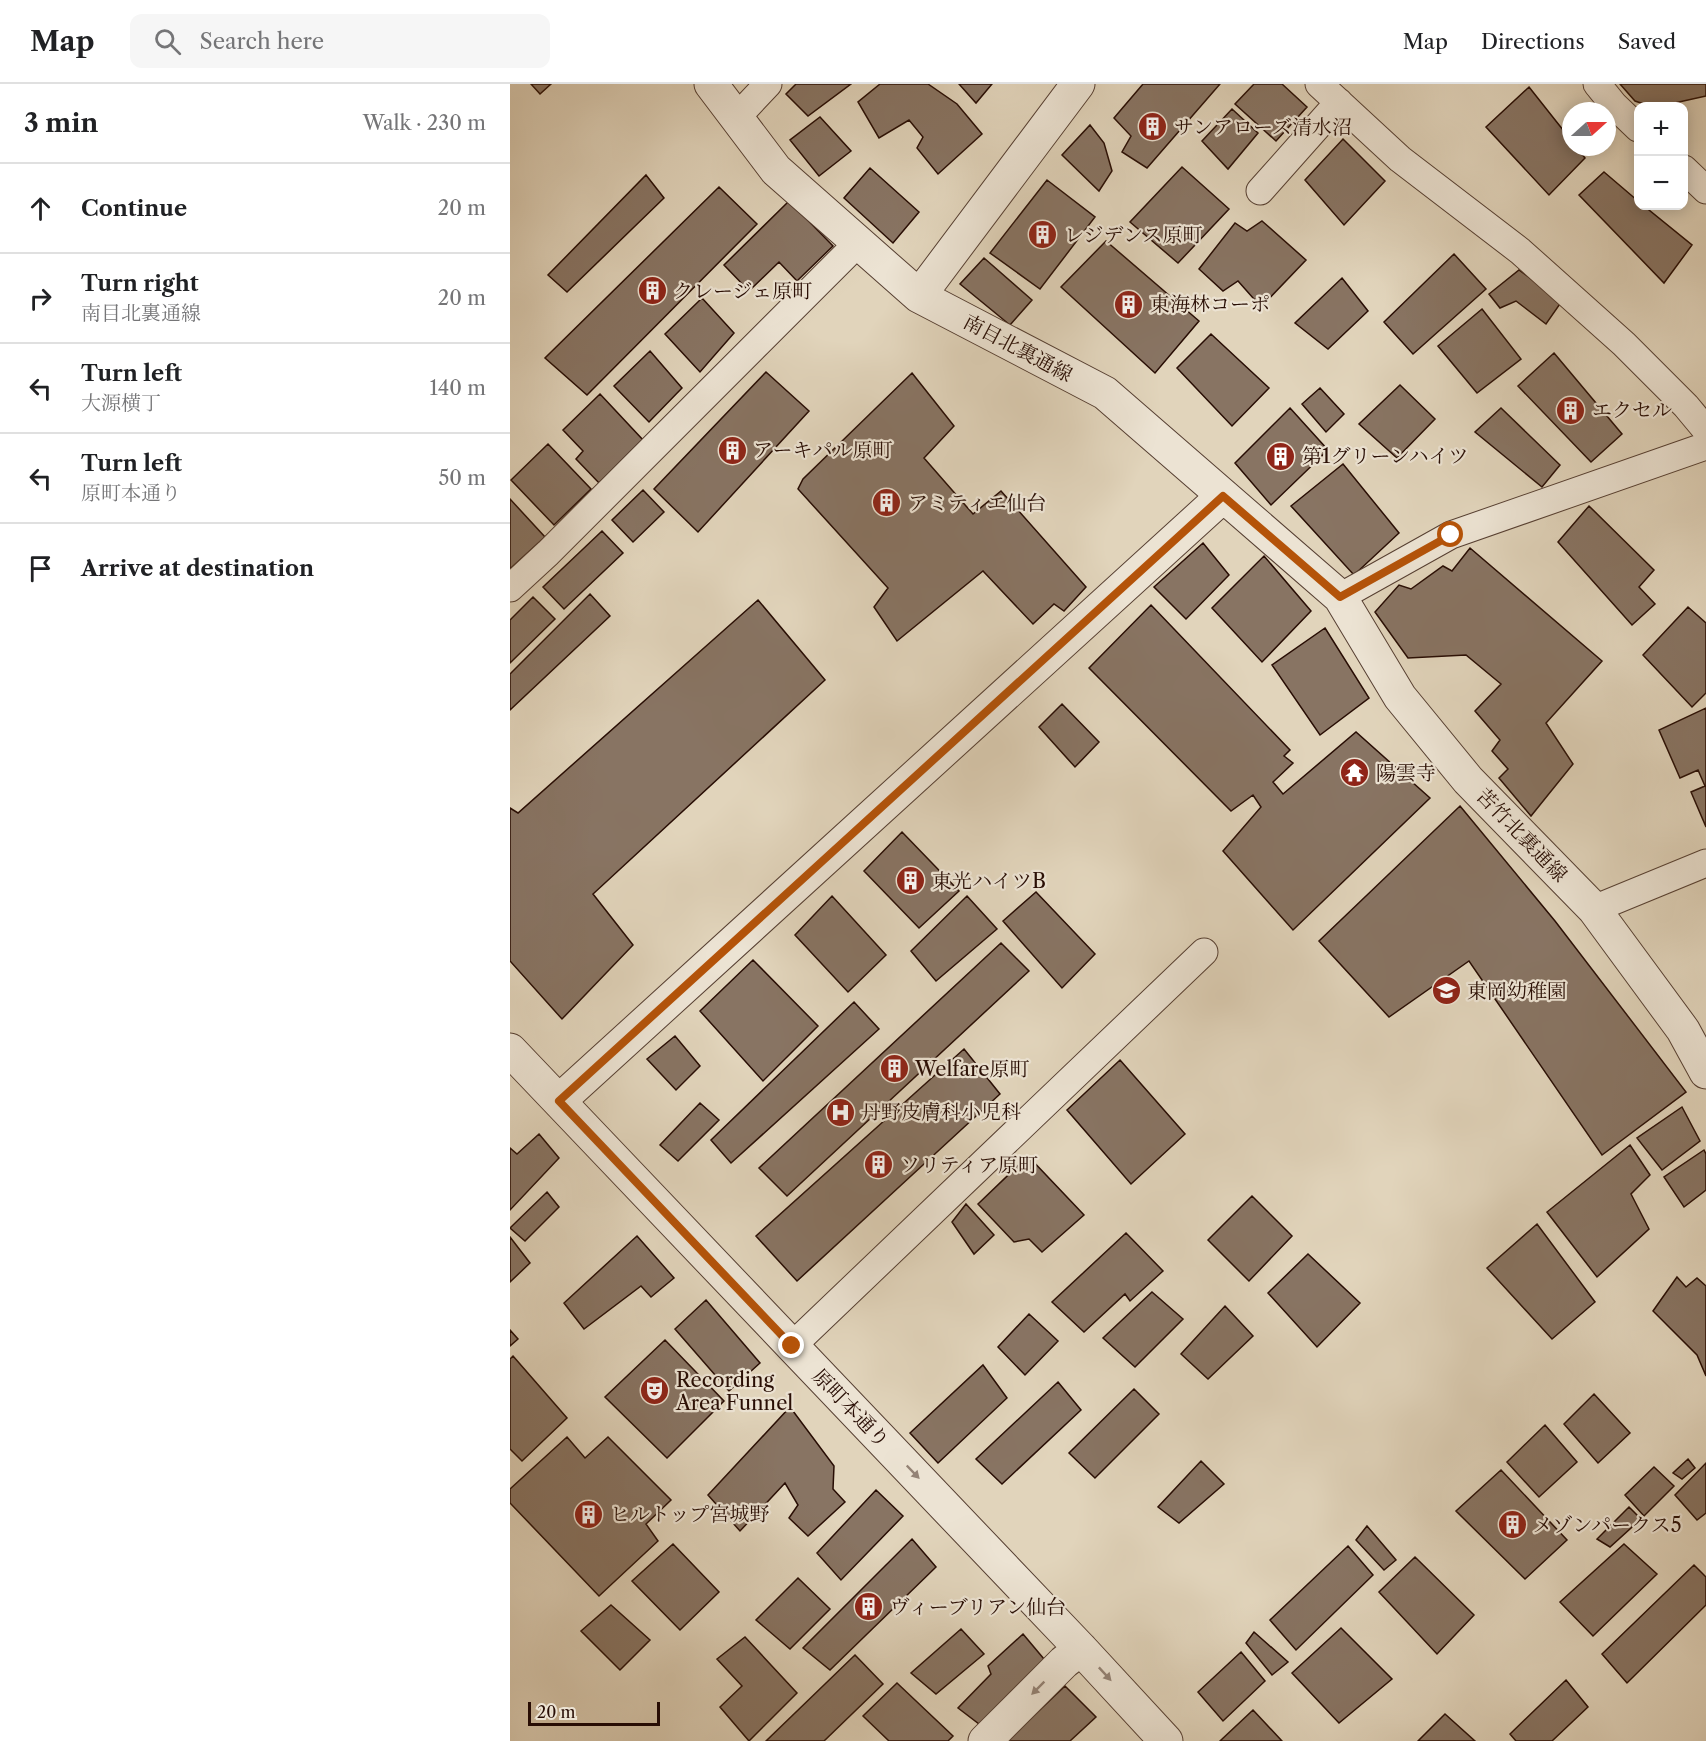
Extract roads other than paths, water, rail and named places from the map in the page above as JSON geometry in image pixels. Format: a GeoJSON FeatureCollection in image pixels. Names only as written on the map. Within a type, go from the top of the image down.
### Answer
{"type":"FeatureCollection","features":[{"type":"Feature","properties":{"kind":"street","name":"南目北裏通線"},"geometry":{"type":"LineString","coordinates":[[711,84],[776,170],[919,296],[1105,393],[1340,597]]}},
{"type":"Feature","properties":{"kind":"street"},"geometry":{"type":"LineString","coordinates":[[919,296],[1078,84]]}},
{"type":"Feature","properties":{"kind":"street"},"geometry":{"type":"LineString","coordinates":[[559,1101],[1223,496]]}},
{"type":"Feature","properties":{"kind":"street","name":"苦竹北裏通線"},"geometry":{"type":"LineString","coordinates":[[1340,597],[1400,697],[1468,780],[1594,909],[1683,1030],[1706,1072]]}},
{"type":"Feature","properties":{"kind":"street","name":"原町本通り"},"geometry":{"type":"LineString","coordinates":[[510,1050],[1166,1741]]}},
{"type":"Feature","properties":{"kind":"street"},"geometry":{"type":"LineString","coordinates":[[985,1741],[1064,1662],[1081,1649]]}},
{"type":"Feature","properties":{"kind":"lane"},"geometry":{"type":"LineString","coordinates":[[737,117],[768,84]]}},
{"type":"Feature","properties":{"kind":"lane"},"geometry":{"type":"LineString","coordinates":[[1319,84],[1400,159],[1529,259],[1624,344],[1686,406],[1706,430]]}},
{"type":"Feature","properties":{"kind":"lane"},"geometry":{"type":"LineString","coordinates":[[1598,84],[1614,105],[1634,124]]}},
{"type":"Feature","properties":{"kind":"lane"},"geometry":{"type":"LineString","coordinates":[[1260,191],[1339,102]]}},
{"type":"Feature","properties":{"kind":"lane"},"geometry":{"type":"LineString","coordinates":[[1688,174],[1706,190]]}},
{"type":"Feature","properties":{"kind":"lane"},"geometry":{"type":"LineString","coordinates":[[510,588],[548,553],[858,243]]}},
{"type":"Feature","properties":{"kind":"lane"},"geometry":{"type":"LineString","coordinates":[[1340,597],[1451,535],[1706,447]]}},
{"type":"Feature","properties":{"kind":"lane"},"geometry":{"type":"LineString","coordinates":[[1594,909],[1706,863]]}},
{"type":"Feature","properties":{"kind":"lane"},"geometry":{"type":"LineString","coordinates":[[792,1346],[1204,952]]}},
{"type":"Feature","properties":{"kind":"place","name":"サンアローズ清水沼"},"geometry":{"type":"Point","coordinates":[1153,127]}},
{"type":"Feature","properties":{"kind":"place","name":"レジデンス原町"},"geometry":{"type":"Point","coordinates":[1043,235]}},
{"type":"Feature","properties":{"kind":"place","name":"クレージェ原町"},"geometry":{"type":"Point","coordinates":[652,291]}},
{"type":"Feature","properties":{"kind":"place","name":"東海林コーポ"},"geometry":{"type":"Point","coordinates":[1129,304]}},
{"type":"Feature","properties":{"kind":"place","name":"エクセル"},"geometry":{"type":"Point","coordinates":[1571,410]}},
{"type":"Feature","properties":{"kind":"place","name":"アーキパル原町"},"geometry":{"type":"Point","coordinates":[732,450]}},
{"type":"Feature","properties":{"kind":"place","name":"第1グリーンハイツ"},"geometry":{"type":"Point","coordinates":[1281,456]}},
{"type":"Feature","properties":{"kind":"place","name":"アミティエ仙台"},"geometry":{"type":"Point","coordinates":[887,503]}},
{"type":"Feature","properties":{"kind":"place","name":"陽雲寺"},"geometry":{"type":"Point","coordinates":[1355,773]}},
{"type":"Feature","properties":{"kind":"place","name":"東光ハイツB"},"geometry":{"type":"Point","coordinates":[911,881]}},
{"type":"Feature","properties":{"kind":"place","name":"東岡幼稚園"},"geometry":{"type":"Point","coordinates":[1446,991]}},
{"type":"Feature","properties":{"kind":"place","name":"Welfare原町"},"geometry":{"type":"Point","coordinates":[894,1069]}},
{"type":"Feature","properties":{"kind":"place","name":"丹野皮膚科小児科"},"geometry":{"type":"Point","coordinates":[840,1112]}},
{"type":"Feature","properties":{"kind":"place","name":"ソリティア原町"},"geometry":{"type":"Point","coordinates":[879,1165]}},
{"type":"Feature","properties":{"kind":"place","name":"Recording Area Funnel"},"geometry":{"type":"Point","coordinates":[655,1391]}},
{"type":"Feature","properties":{"kind":"place","name":"ヒルトップ宮城野"},"geometry":{"type":"Point","coordinates":[589,1514]}},
{"type":"Feature","properties":{"kind":"place","name":"メゾンパークス5"},"geometry":{"type":"Point","coordinates":[1512,1525]}},
{"type":"Feature","properties":{"kind":"place","name":"ヴィーブリアン仙台"},"geometry":{"type":"Point","coordinates":[869,1607]}}]}
